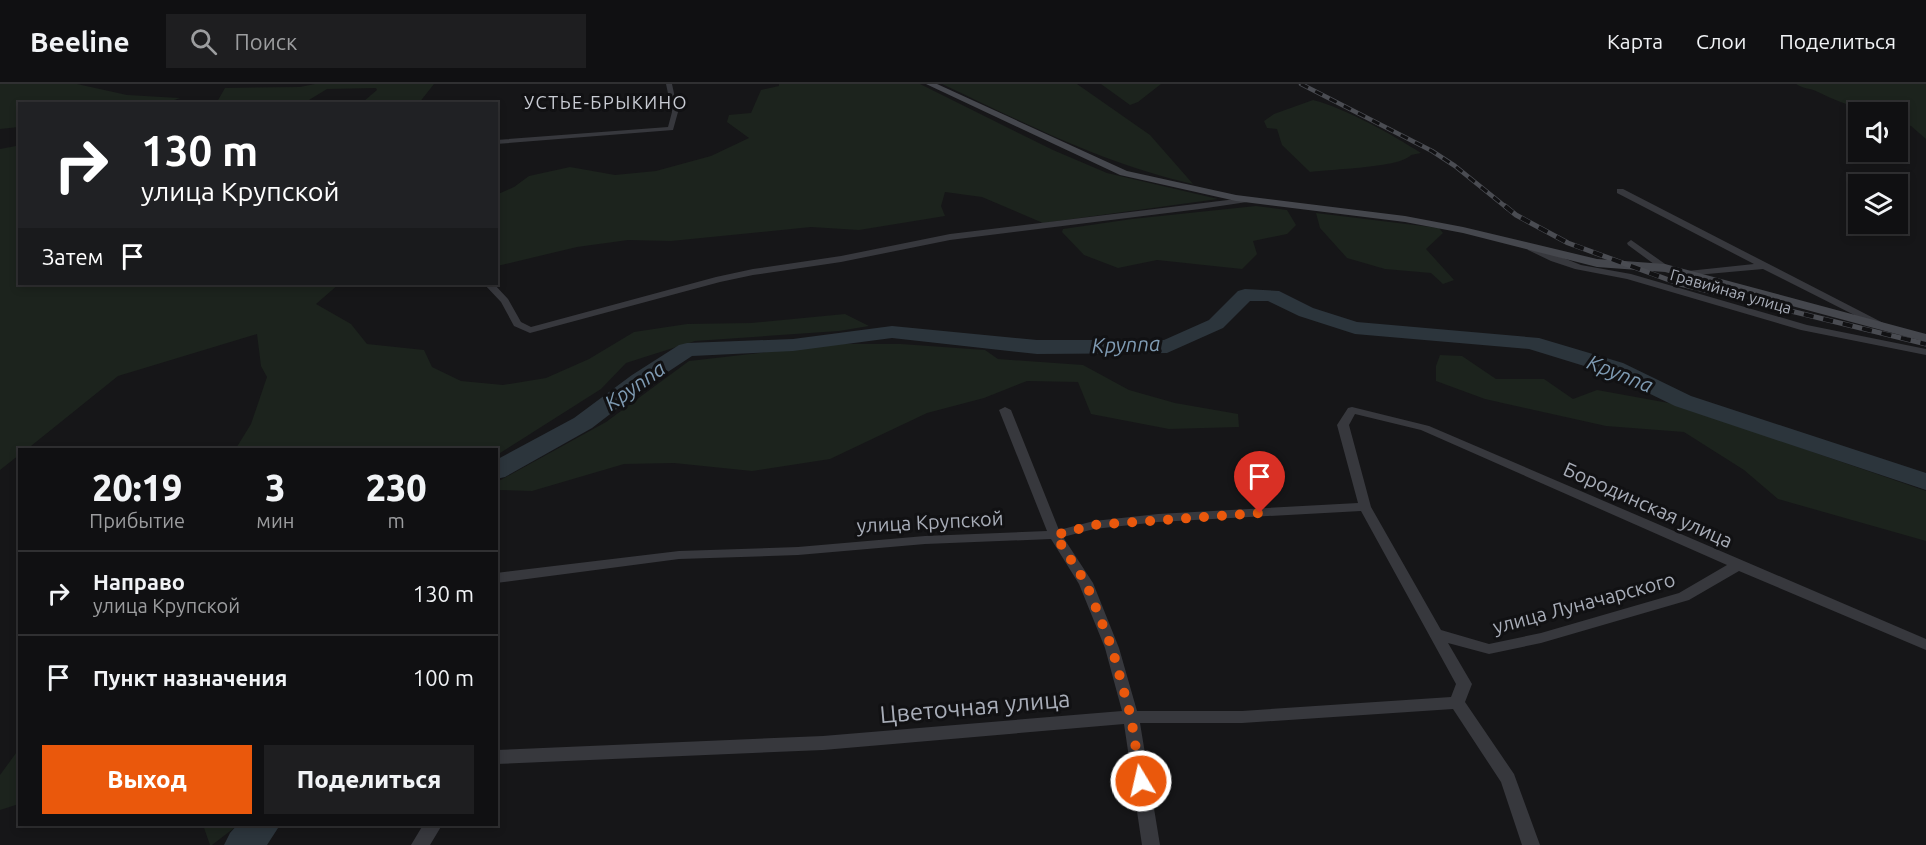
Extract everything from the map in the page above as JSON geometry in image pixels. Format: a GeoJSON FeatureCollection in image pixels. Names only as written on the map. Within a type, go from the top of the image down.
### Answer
{"type":"FeatureCollection","features":[{"type":"Feature","properties":{"kind":"street"},"geometry":{"type":"LineString","coordinates":[[498,142],[670,129],[675,112],[669,84]]}},
{"type":"Feature","properties":{"kind":"street"},"geometry":{"type":"LineString","coordinates":[[930,84],[1124,173],[1244,200],[1405,219],[1463,230],[1597,263],[1665,268],[1926,338]]}},
{"type":"Feature","properties":{"kind":"street"},"geometry":{"type":"LineString","coordinates":[[1620,191],[1893,330]]}},
{"type":"Feature","properties":{"kind":"street"},"geometry":{"type":"LineString","coordinates":[[490,285],[505,301],[517,324],[530,330],[753,272],[841,259],[950,237],[1244,200]]}},
{"type":"Feature","properties":{"kind":"street"},"geometry":{"type":"LineString","coordinates":[[1631,243],[1665,268]]}},
{"type":"Feature","properties":{"kind":"street","name":"Гравийная улица"},"geometry":{"type":"LineString","coordinates":[[1531,248],[1550,259],[1601,274],[1628,276],[1805,328],[1926,352]]}},
{"type":"Feature","properties":{"kind":"street"},"geometry":{"type":"LineString","coordinates":[[1688,274],[1764,266]]}},
{"type":"Feature","properties":{"kind":"street"},"geometry":{"type":"LineString","coordinates":[[1005,410],[1055,535],[1086,583],[1112,648],[1131,717],[1151,845]]}},
{"type":"Feature","properties":{"kind":"street","name":"Бородинская улица"},"geometry":{"type":"LineString","coordinates":[[1365,507],[1343,425],[1352,410],[1425,428],[1926,645]]}},
{"type":"Feature","properties":{"kind":"street"},"geometry":{"type":"LineString","coordinates":[[1365,507],[1464,684],[1457,703],[1508,779],[1531,845]]}},
{"type":"Feature","properties":{"kind":"street","name":"улица Крупской"},"geometry":{"type":"LineString","coordinates":[[498,579],[679,555],[798,551],[925,540],[1055,535],[1094,525],[1158,518],[1365,507]]}},
{"type":"Feature","properties":{"kind":"street","name":"улица Луначарского"},"geometry":{"type":"LineString","coordinates":[[1434,633],[1489,649],[1541,638],[1684,597],[1738,565]]}},
{"type":"Feature","properties":{"kind":"street","name":"Цветочная улица"},"geometry":{"type":"LineString","coordinates":[[498,757],[823,743],[1131,717],[1242,717],[1457,703]]}},
{"type":"Feature","properties":{"kind":"street"},"geometry":{"type":"LineString","coordinates":[[420,845],[433,826]]}},
{"type":"Feature","properties":{"kind":"shaded area"},"geometry":{"type":"Polygon","coordinates":[[[0,84],[77,84],[127,95],[180,98],[169,102],[18,102],[18,127],[0,129],[0,84]]]}},
{"type":"Feature","properties":{"kind":"shaded area"},"geometry":{"type":"Polygon","coordinates":[[[315,84],[434,84],[420,102],[364,101],[377,90],[376,88],[327,89],[309,100],[298,102],[217,102],[225,88],[300,87],[315,84]]]}},
{"type":"Feature","properties":{"kind":"shaded area"},"geometry":{"type":"Polygon","coordinates":[[[779,84],[920,84],[1053,150],[1107,173],[1218,199],[1043,223],[982,197],[945,192],[941,206],[945,216],[859,230],[811,227],[671,241],[628,240],[577,247],[498,266],[498,194],[514,187],[529,176],[570,167],[615,175],[656,171],[711,156],[749,138],[727,122],[729,115],[751,113],[761,90],[779,86],[779,84]]]}},
{"type":"Feature","properties":{"kind":"shaded area"},"geometry":{"type":"Polygon","coordinates":[[[942,84],[1077,84],[1150,135],[1193,184],[1160,176],[1096,154],[1034,128],[942,84]]]}},
{"type":"Feature","properties":{"kind":"shaded area"},"geometry":{"type":"Polygon","coordinates":[[[1101,84],[1161,84],[1138,102],[1130,105],[1101,84]]]}},
{"type":"Feature","properties":{"kind":"shaded area"},"geometry":{"type":"Polygon","coordinates":[[[1796,84],[1926,84],[1926,139],[1908,125],[1908,102],[1848,102],[1848,104],[1796,84]]]}},
{"type":"Feature","properties":{"kind":"shaded area"},"geometry":{"type":"Polygon","coordinates":[[[1313,100],[1383,130],[1421,153],[1393,163],[1310,172],[1282,145],[1277,129],[1267,128],[1264,121],[1274,114],[1313,100]]]}},
{"type":"Feature","properties":{"kind":"shaded area"},"geometry":{"type":"Polygon","coordinates":[[[16,146],[18,151],[18,285],[338,285],[316,304],[351,324],[367,344],[424,350],[432,367],[461,381],[503,385],[546,378],[589,359],[634,332],[687,324],[751,323],[845,314],[869,326],[839,331],[695,341],[626,363],[601,389],[498,454],[498,448],[236,448],[251,424],[267,377],[261,366],[257,334],[118,376],[28,448],[18,448],[18,456],[0,470],[0,149],[16,146]]]}},
{"type":"Feature","properties":{"kind":"shaded area"},"geometry":{"type":"Polygon","coordinates":[[[1256,206],[1287,210],[1296,225],[1287,234],[1253,241],[1257,254],[1242,269],[1157,260],[1118,268],[1084,255],[1062,232],[1063,229],[1132,219],[1256,206]]]}},
{"type":"Feature","properties":{"kind":"shaded area"},"geometry":{"type":"Polygon","coordinates":[[[1316,213],[1439,228],[1443,233],[1426,249],[1454,280],[1443,284],[1431,273],[1385,269],[1347,258],[1320,228],[1316,213]]]}},
{"type":"Feature","properties":{"kind":"shaded area"},"geometry":{"type":"Polygon","coordinates":[[[837,344],[901,344],[985,350],[998,359],[1083,365],[1129,390],[1175,403],[1238,414],[1239,427],[1169,429],[1091,414],[1078,382],[1027,381],[984,398],[927,413],[830,459],[752,471],[674,463],[624,464],[532,491],[498,490],[498,481],[606,422],[689,361],[837,344]]]}},
{"type":"Feature","properties":{"kind":"shaded area"},"geometry":{"type":"Polygon","coordinates":[[[1440,355],[1462,356],[1496,379],[1544,379],[1573,399],[1597,390],[1674,404],[1926,491],[1926,541],[1778,499],[1744,470],[1684,432],[1606,426],[1485,399],[1436,381],[1436,366],[1440,355]]]}},
{"type":"Feature","properties":{"kind":"shaded area"},"geometry":{"type":"Polygon","coordinates":[[[18,750],[18,804],[0,810],[0,775],[18,750]]]}},
{"type":"Feature","properties":{"kind":"shaded area"},"geometry":{"type":"Polygon","coordinates":[[[203,826],[237,826],[212,845],[210,845],[203,826]]]}},
{"type":"Feature","properties":{"kind":"waterway","name":"Круппа"},"geometry":{"type":"LineString","coordinates":[[498,470],[583,423],[640,380],[687,350],[793,345],[892,332],[1037,347],[1167,346],[1216,324],[1245,295],[1272,295],[1306,312],[1355,328],[1531,343],[1615,368],[1683,401],[1926,482]]}},
{"type":"Feature","properties":{"kind":"waterway","name":"Круппа"},"geometry":{"type":"LineString","coordinates":[[243,845],[260,826]]}},
{"type":"Feature","properties":{"kind":"railway"},"geometry":{"type":"LineString","coordinates":[[1301,84],[1432,151],[1455,166],[1507,208]]}},
{"type":"Feature","properties":{"kind":"railway"},"geometry":{"type":"LineString","coordinates":[[1505,206],[1516,215],[1568,243],[1680,284],[1926,344]]}},
{"type":"Feature","properties":{"kind":"district","name":"УСТЬЕ-БРЫКИНО"},"geometry":{"type":"Point","coordinates":[606,103]}},
{"type":"Feature","properties":{"kind":"route"},"geometry":{"type":"LineString","coordinates":[[1141,781],[1131,717],[1112,648],[1086,583],[1055,535],[1094,525],[1158,518],[1260,513]]}}]}
